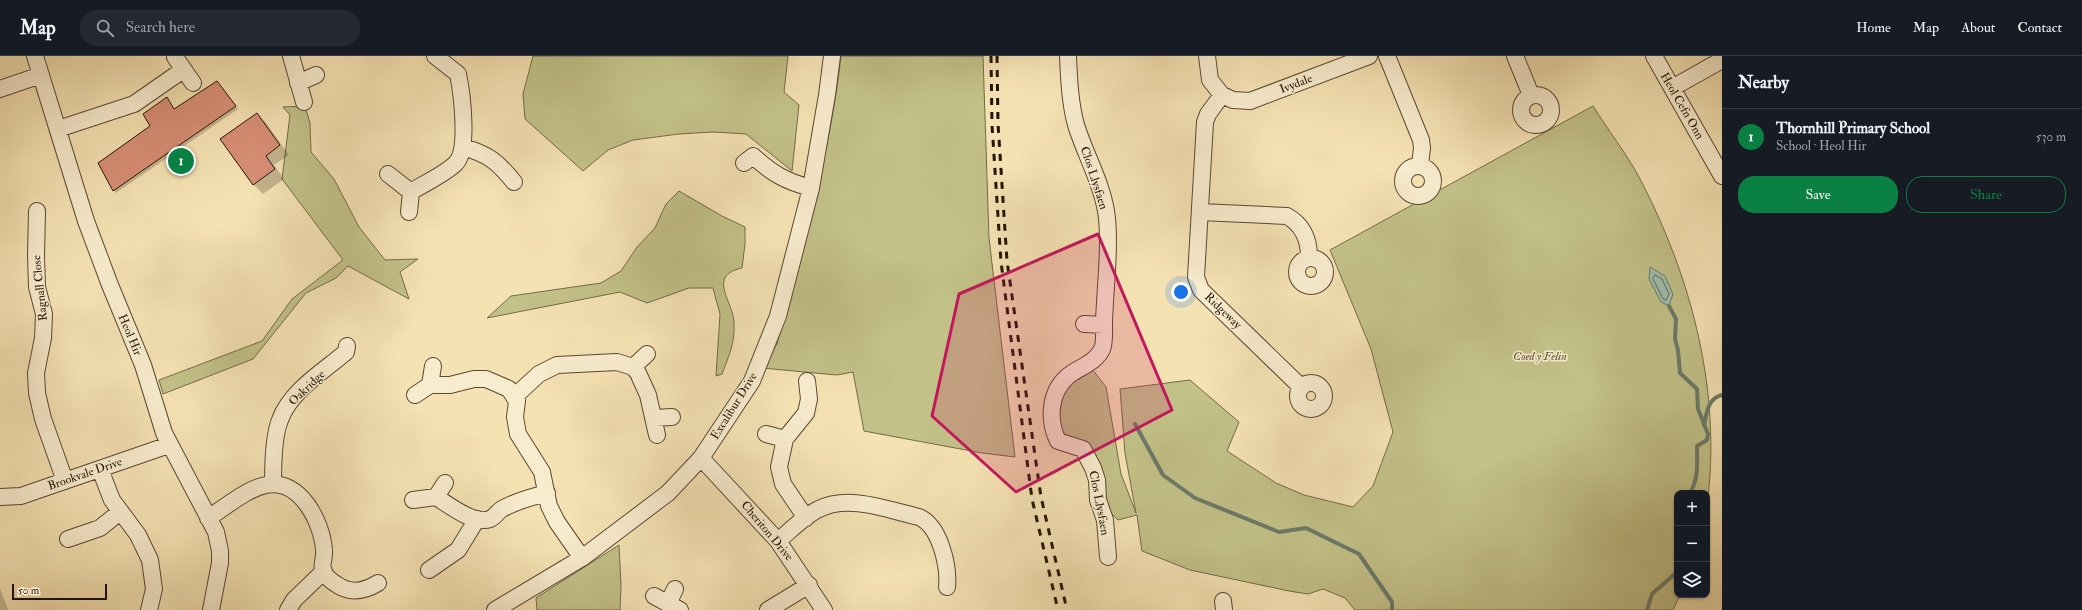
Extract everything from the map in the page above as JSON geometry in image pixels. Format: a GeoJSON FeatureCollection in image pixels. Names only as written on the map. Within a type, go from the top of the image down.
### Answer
{"type":"FeatureCollection","features":[{"type":"Feature","properties":{"kind":"street","name":"Heol Hir"},"geometry":{"type":"LineString","coordinates":[[35,56],[86,221],[110,285],[143,365],[169,445],[216,532],[220,551],[218,576],[211,610]]}},
{"type":"Feature","properties":{"kind":"street"},"geometry":{"type":"LineString","coordinates":[[291,56],[304,102]]}},
{"type":"Feature","properties":{"kind":"street"},"geometry":{"type":"LineString","coordinates":[[411,192],[456,163],[463,147],[461,89],[458,74],[435,56]]}},
{"type":"Feature","properties":{"kind":"street","name":"Excalibur Drive"},"geometry":{"type":"LineString","coordinates":[[495,610],[582,558],[668,493],[701,458],[752,381],[766,349],[785,291],[811,188],[828,95],[832,56]]}},
{"type":"Feature","properties":{"kind":"street","name":"Clos Llysfaen"},"geometry":{"type":"LineString","coordinates":[[1068,56],[1069,80],[1076,124],[1096,177],[1106,211],[1107,248],[1104,325],[1102,349],[1086,366],[1067,376],[1056,391],[1051,410],[1052,430],[1058,441],[1083,449],[1093,468],[1097,480],[1098,500],[1105,520],[1108,557]]}},
{"type":"Feature","properties":{"kind":"street"},"geometry":{"type":"LineString","coordinates":[[1208,56],[1210,80],[1222,94]]}},
{"type":"Feature","properties":{"kind":"street","name":"Ivydale"},"geometry":{"type":"LineString","coordinates":[[1222,94],[1233,100],[1250,101],[1369,56]]}},
{"type":"Feature","properties":{"kind":"street"},"geometry":{"type":"LineString","coordinates":[[1388,56],[1421,140],[1422,157],[1420,166]]}},
{"type":"Feature","properties":{"kind":"street"},"geometry":{"type":"LineString","coordinates":[[1515,56],[1531,95]]}},
{"type":"Feature","properties":{"kind":"street","name":"Heol Cefn Onn"},"geometry":{"type":"LineString","coordinates":[[1654,56],[1722,176]]}},
{"type":"Feature","properties":{"kind":"street"},"geometry":{"type":"LineString","coordinates":[[1672,88],[1722,60]]}},
{"type":"Feature","properties":{"kind":"street"},"geometry":{"type":"LineString","coordinates":[[58,129],[134,104],[184,70]]}},
{"type":"Feature","properties":{"kind":"street"},"geometry":{"type":"LineString","coordinates":[[0,89],[41,75]]}},
{"type":"Feature","properties":{"kind":"street"},"geometry":{"type":"LineString","coordinates":[[298,83],[316,75]]}},
{"type":"Feature","properties":{"kind":"street","name":"Ridgeway"},"geometry":{"type":"LineString","coordinates":[[1222,94],[1208,114],[1205,122],[1196,277],[1197,284],[1201,290],[1301,387]]}},
{"type":"Feature","properties":{"kind":"street"},"geometry":{"type":"LineString","coordinates":[[463,147],[482,152],[499,164],[514,182]]}},
{"type":"Feature","properties":{"kind":"street"},"geometry":{"type":"LineString","coordinates":[[744,163],[753,156],[776,175],[788,181],[811,188]]}},
{"type":"Feature","properties":{"kind":"street"},"geometry":{"type":"LineString","coordinates":[[388,174],[411,192]]}},
{"type":"Feature","properties":{"kind":"street"},"geometry":{"type":"LineString","coordinates":[[409,212],[411,192]]}},
{"type":"Feature","properties":{"kind":"street","name":"Ragnall Close"},"geometry":{"type":"LineString","coordinates":[[37,211],[37,287],[44,314],[43,338],[36,373],[37,393],[43,420],[65,481]]}},
{"type":"Feature","properties":{"kind":"street"},"geometry":{"type":"LineString","coordinates":[[1200,212],[1287,216],[1295,220],[1306,236],[1309,257]]}},
{"type":"Feature","properties":{"kind":"street"},"geometry":{"type":"LineString","coordinates":[[1084,324],[1104,325]]}},
{"type":"Feature","properties":{"kind":"street","name":"Oakridge"},"geometry":{"type":"LineString","coordinates":[[273,484],[278,431],[283,412],[302,390],[346,352],[347,346]]}},
{"type":"Feature","properties":{"kind":"street"},"geometry":{"type":"LineString","coordinates":[[633,366],[647,354]]}},
{"type":"Feature","properties":{"kind":"street"},"geometry":{"type":"LineString","coordinates":[[514,397],[539,374],[557,365],[618,362],[633,366],[648,395],[655,418],[657,435]]}},
{"type":"Feature","properties":{"kind":"street"},"geometry":{"type":"LineString","coordinates":[[430,385],[433,366]]}},
{"type":"Feature","properties":{"kind":"street"},"geometry":{"type":"LineString","coordinates":[[415,395],[430,385],[450,385],[474,379],[486,379],[510,389],[517,401],[515,417],[518,434],[542,472],[549,506],[557,522],[582,558]]}},
{"type":"Feature","properties":{"kind":"street"},"geometry":{"type":"LineString","coordinates":[[806,518],[783,484],[779,467],[789,433],[800,422],[806,413],[809,399],[808,381]]}},
{"type":"Feature","properties":{"kind":"street"},"geometry":{"type":"LineString","coordinates":[[655,418],[672,417]]}},
{"type":"Feature","properties":{"kind":"street"},"geometry":{"type":"LineString","coordinates":[[766,434],[789,433]]}},
{"type":"Feature","properties":{"kind":"street","name":"Brookvale Drive"},"geometry":{"type":"LineString","coordinates":[[0,497],[21,496],[169,445]]}},
{"type":"Feature","properties":{"kind":"street","name":"Cheriton Drive"},"geometry":{"type":"LineString","coordinates":[[701,458],[778,541],[809,585],[824,610]]}},
{"type":"Feature","properties":{"kind":"street"},"geometry":{"type":"LineString","coordinates":[[100,469],[112,500],[138,535],[151,565],[154,589],[149,610]]}},
{"type":"Feature","properties":{"kind":"street"},"geometry":{"type":"LineString","coordinates":[[208,518],[256,488],[273,484],[289,488],[298,493],[308,505],[322,541],[324,550],[324,572],[334,583],[350,591],[369,588],[378,583]]}},
{"type":"Feature","properties":{"kind":"street"},"geometry":{"type":"LineString","coordinates":[[413,500],[441,490],[462,513],[477,519],[490,519],[501,509],[522,500],[547,493]]}},
{"type":"Feature","properties":{"kind":"street"},"geometry":{"type":"LineString","coordinates":[[778,541],[806,518],[830,504],[859,504],[924,520],[932,527],[945,557],[948,576],[947,587]]}},
{"type":"Feature","properties":{"kind":"street"},"geometry":{"type":"LineString","coordinates":[[68,539],[100,528],[120,512]]}},
{"type":"Feature","properties":{"kind":"street"},"geometry":{"type":"LineString","coordinates":[[429,570],[458,550],[477,519]]}},
{"type":"Feature","properties":{"kind":"street"},"geometry":{"type":"LineString","coordinates":[[288,610],[294,600],[324,572]]}},
{"type":"Feature","properties":{"kind":"street"},"geometry":{"type":"LineString","coordinates":[[768,610],[809,585]]}},
{"type":"Feature","properties":{"kind":"street"},"geometry":{"type":"LineString","coordinates":[[654,596],[674,607],[675,589]]}},
{"type":"Feature","properties":{"kind":"highlighted area"},"geometry":{"type":"Polygon","coordinates":[[[1098,234],[1172,410],[1016,492],[932,416],[959,294],[1098,234]]]}},
{"type":"Feature","properties":{"kind":"green space"},"geometry":{"type":"Polygon","coordinates":[[[533,56],[788,56],[784,92],[799,105],[792,171],[746,134],[714,132],[679,134],[633,140],[608,150],[583,171],[525,119],[523,94],[533,56]]]}},
{"type":"Feature","properties":{"kind":"green space"},"geometry":{"type":"Polygon","coordinates":[[[841,56],[983,56],[989,238],[1015,457],[982,453],[864,431],[853,372],[837,375],[762,368],[777,344],[805,237],[823,165],[841,56]]]}},
{"type":"Feature","properties":{"kind":"green space"},"geometry":{"type":"Polygon","coordinates":[[[305,106],[310,123],[311,152],[334,179],[359,227],[385,260],[418,259],[400,272],[409,299],[348,266],[336,278],[306,293],[253,359],[163,394],[159,380],[262,341],[292,299],[343,260],[282,179],[290,115],[283,107],[305,106]]]}},
{"type":"Feature","properties":{"kind":"green space","name":"Coed y Felin"},"geometry":{"type":"Polygon","coordinates":[[[1593,106],[1634,168],[1658,215],[1688,295],[1706,378],[1710,421],[1711,463],[1708,490],[1674,490],[1674,598],[1679,598],[1673,610],[1355,610],[1345,598],[1323,589],[1308,594],[1289,591],[1190,570],[1142,551],[1137,515],[1118,520],[1104,506],[1083,449],[1058,441],[1051,410],[1068,383],[1092,369],[1106,387],[1121,474],[1136,513],[1125,453],[1120,389],[1190,380],[1239,422],[1227,451],[1276,483],[1304,495],[1353,507],[1373,486],[1393,432],[1371,349],[1330,250],[1593,106]]]}},
{"type":"Feature","properties":{"kind":"green space"},"geometry":{"type":"Polygon","coordinates":[[[679,191],[722,216],[745,227],[745,244],[742,268],[731,272],[726,277],[724,283],[724,291],[733,315],[734,337],[722,374],[716,376],[720,314],[713,288],[689,288],[647,303],[620,292],[487,318],[511,296],[601,283],[621,271],[637,247],[655,228],[666,204],[679,191]]]}},
{"type":"Feature","properties":{"kind":"green space"},"geometry":{"type":"Polygon","coordinates":[[[619,545],[621,586],[620,610],[537,610],[536,598],[619,545]]]}},
{"type":"Feature","properties":{"kind":"water"},"geometry":{"type":"Polygon","coordinates":[[[1650,267],[1665,276],[1673,294],[1669,306],[1661,302],[1649,279],[1650,267]]]}},
{"type":"Feature","properties":{"kind":"building"},"geometry":{"type":"Polygon","coordinates":[[[217,81],[236,106],[113,191],[98,163],[150,126],[143,114],[167,97],[174,109],[217,81]]]}},
{"type":"Feature","properties":{"kind":"building"},"geometry":{"type":"Polygon","coordinates":[[[257,113],[280,145],[266,156],[275,169],[253,185],[220,139],[257,113]]]}},
{"type":"Feature","properties":{"kind":"waterway"},"geometry":{"type":"LineString","coordinates":[[1669,306],[1676,319],[1675,339],[1678,350],[1680,373],[1697,389],[1698,409],[1708,434],[1707,440],[1697,446],[1696,476],[1692,490]]}},
{"type":"Feature","properties":{"kind":"waterway"},"geometry":{"type":"LineString","coordinates":[[1704,425],[1708,407],[1713,400],[1722,395]]}},
{"type":"Feature","properties":{"kind":"waterway"},"geometry":{"type":"LineString","coordinates":[[1135,424],[1163,475],[1195,498],[1279,532],[1306,528],[1359,554],[1392,602],[1392,610]]}},
{"type":"Feature","properties":{"kind":"waterway"},"geometry":{"type":"LineString","coordinates":[[1647,610],[1652,594],[1674,575]]}},
{"type":"Feature","properties":{"kind":"railway"},"geometry":{"type":"LineString","coordinates":[[991,56],[992,125],[1001,262],[1032,499],[1058,610]]}},
{"type":"Feature","properties":{"kind":"railway"},"geometry":{"type":"LineString","coordinates":[[997,56],[998,124],[1007,261],[1041,497],[1067,610]]}},
{"type":"Feature","properties":{"kind":"place","name":"Thornhill Primary School"},"geometry":{"type":"Point","coordinates":[181,161]}}]}
